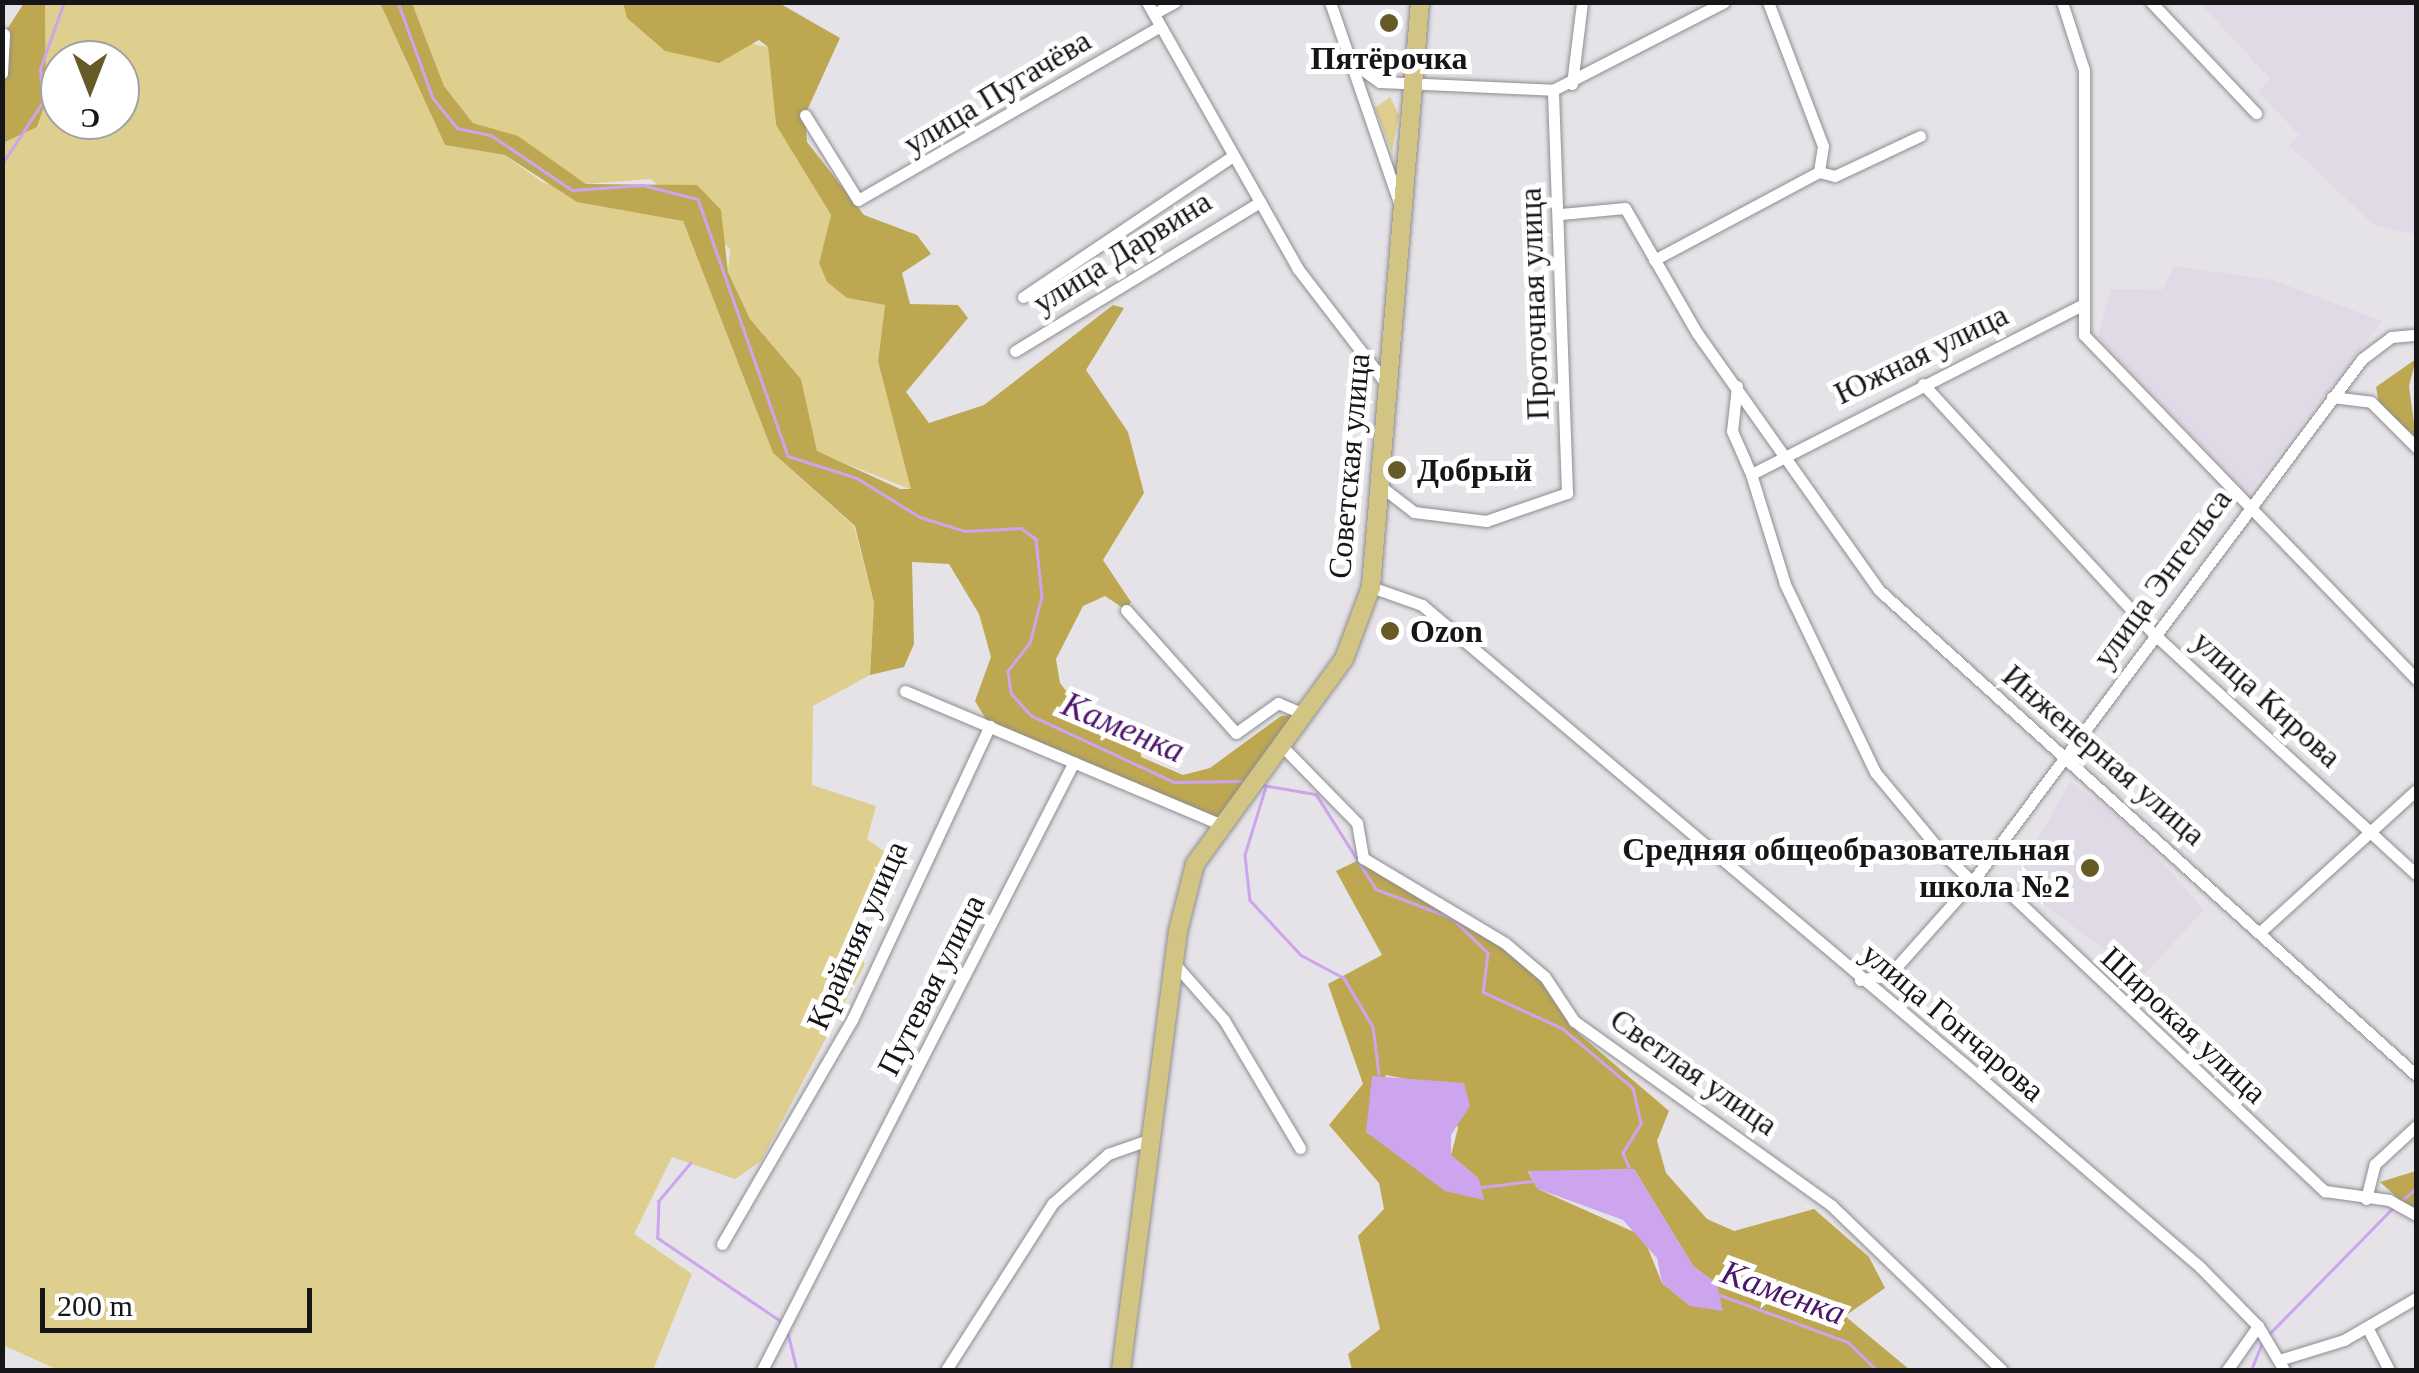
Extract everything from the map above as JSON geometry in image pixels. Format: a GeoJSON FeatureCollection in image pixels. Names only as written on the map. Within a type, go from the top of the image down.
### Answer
{"type":"FeatureCollection","features":[{"type":"Feature","properties":{"kind":"main road","name":"Советская улица"},"geometry":{"type":"LineString","coordinates":[[1120,1370],[1173,962],[1196,864],[1218,823],[1304,714],[1356,638],[1370,588],[1420,2]]}},
{"type":"Feature","properties":{"kind":"street","name":"улица Пугачёва"},"geometry":{"type":"LineString","coordinates":[[805,115],[858,200],[1175,2]]}},
{"type":"Feature","properties":{"kind":"street","name":"Советская улица"},"geometry":{"type":"LineString","coordinates":[[1330,2],[1400,206]]}},
{"type":"Feature","properties":{"kind":"street"},"geometry":{"type":"LineString","coordinates":[[1572,84],[1582,2]]}},
{"type":"Feature","properties":{"kind":"street"},"geometry":{"type":"LineString","coordinates":[[1352,62],[1380,82],[1553,90],[1572,84],[1702,8],[1724,2]]}},
{"type":"Feature","properties":{"kind":"street"},"geometry":{"type":"LineString","coordinates":[[1768,2],[1823,146],[1819,172]]}},
{"type":"Feature","properties":{"kind":"street"},"geometry":{"type":"LineString","coordinates":[[2062,2],[2084,70],[2080,306],[2084,336],[2246,511],[2416,679]]}},
{"type":"Feature","properties":{"kind":"street"},"geometry":{"type":"LineString","coordinates":[[2151,2],[2256,113]]}},
{"type":"Feature","properties":{"kind":"street","name":"улица Дарвина"},"geometry":{"type":"LineString","coordinates":[[1154,14],[1298,269],[1386,385]]}},
{"type":"Feature","properties":{"kind":"street"},"geometry":{"type":"LineString","coordinates":[[2,74],[4,34]]}},
{"type":"Feature","properties":{"kind":"street","name":"Проточная улица"},"geometry":{"type":"LineString","coordinates":[[1379,485],[1414,512],[1486,521],[1567,494],[1553,90]]}},
{"type":"Feature","properties":{"kind":"street"},"geometry":{"type":"LineString","coordinates":[[1654,260],[1819,172],[1835,176],[1920,136]]}},
{"type":"Feature","properties":{"kind":"street","name":"улица Дарвина"},"geometry":{"type":"LineString","coordinates":[[1023,297],[1232,156]]}},
{"type":"Feature","properties":{"kind":"street","name":"улица Дарвина"},"geometry":{"type":"LineString","coordinates":[[1015,351],[1260,202]]}},
{"type":"Feature","properties":{"kind":"street"},"geometry":{"type":"LineString","coordinates":[[1560,214],[1624,208],[1737,386],[1785,451],[1751,474]]}},
{"type":"Feature","properties":{"kind":"street","name":"Южная улица"},"geometry":{"type":"LineString","coordinates":[[1785,451],[2080,306]]}},
{"type":"Feature","properties":{"kind":"street","name":"улица Энгельса"},"geometry":{"type":"LineString","coordinates":[[1972,882],[2332,397],[2391,337],[2416,334]]}},
{"type":"Feature","properties":{"kind":"street","name":"улица Кирова"},"geometry":{"type":"LineString","coordinates":[[1922,384],[2155,634],[2416,874]]}},
{"type":"Feature","properties":{"kind":"street","name":"Широкая улица"},"geometry":{"type":"LineString","coordinates":[[1737,386],[1732,430],[1751,474],[1785,584],[1875,772],[1972,882],[2003,887],[2324,1191],[2389,1200],[2414,1213]]}},
{"type":"Feature","properties":{"kind":"street"},"geometry":{"type":"LineString","coordinates":[[2332,397],[2371,402],[2416,446]]}},
{"type":"Feature","properties":{"kind":"street","name":"Инженерная улица"},"geometry":{"type":"LineString","coordinates":[[1785,451],[1878,590],[2416,1075]]}},
{"type":"Feature","properties":{"kind":"street","name":"улица Гончарова"},"geometry":{"type":"LineString","coordinates":[[1370,588],[1422,605],[1860,980],[2265,1335]]}},
{"type":"Feature","properties":{"kind":"street"},"geometry":{"type":"LineString","coordinates":[[1126,610],[1236,733],[1278,703],[1304,714]]}},
{"type":"Feature","properties":{"kind":"street"},"geometry":{"type":"LineString","coordinates":[[904,691],[1218,823]]}},
{"type":"Feature","properties":{"kind":"street","name":"Крайняя улица"},"geometry":{"type":"LineString","coordinates":[[722,1244],[852,1020],[990,726]]}},
{"type":"Feature","properties":{"kind":"street","name":"Светлая улица"},"geometry":{"type":"LineString","coordinates":[[1278,743],[1356,824],[1364,858],[1505,943],[1546,977],[1574,1020],[1832,1206],[2002,1370]]}},
{"type":"Feature","properties":{"kind":"street","name":"Путевая улица"},"geometry":{"type":"LineString","coordinates":[[762,1370],[1074,762]]}},
{"type":"Feature","properties":{"kind":"street"},"geometry":{"type":"LineString","coordinates":[[2259,934],[2416,790]]}},
{"type":"Feature","properties":{"kind":"street"},"geometry":{"type":"LineString","coordinates":[[1860,980],[1891,973],[1972,882]]}},
{"type":"Feature","properties":{"kind":"street"},"geometry":{"type":"LineString","coordinates":[[1173,962],[1224,1020],[1300,1148]]}},
{"type":"Feature","properties":{"kind":"street"},"geometry":{"type":"LineString","coordinates":[[2366,1198],[2375,1164],[2416,1126]]}},
{"type":"Feature","properties":{"kind":"street"},"geometry":{"type":"LineString","coordinates":[[946,1370],[1053,1204],[1108,1154],[1148,1140]]}},
{"type":"Feature","properties":{"kind":"street"},"geometry":{"type":"LineString","coordinates":[[2226,1370],[2265,1335],[2282,1365],[2368,1327],[2416,1298]]}},
{"type":"Feature","properties":{"kind":"street"},"geometry":{"type":"LineString","coordinates":[[2368,1327],[2389,1370]]}},
{"type":"Feature","properties":{"kind":"shaded area"},"geometry":{"type":"Polygon","coordinates":[[[24,3],[45,3],[45,40],[40,40],[40,118],[37,127],[3,143],[4,34],[24,3]]]}},
{"type":"Feature","properties":{"kind":"shaded area"},"geometry":{"type":"Polygon","coordinates":[[[45,3],[380,3],[445,145],[505,155],[542,182],[683,221],[773,453],[854,526],[874,603],[870,675],[813,706],[812,785],[876,806],[867,839],[897,861],[900,878],[889,890],[870,891],[853,946],[865,964],[761,1161],[735,1179],[672,1157],[634,1234],[692,1274],[653,1370],[58,1370],[3,1345],[3,143],[37,127],[40,118],[40,140],[140,140],[140,40],[45,40],[45,3]]]}},
{"type":"Feature","properties":{"kind":"shaded area"},"geometry":{"type":"Polygon","coordinates":[[[380,3],[412,3],[444,86],[473,123],[518,136],[586,184],[697,185],[721,210],[728,272],[750,319],[801,379],[817,451],[900,489],[911,489],[878,361],[885,305],[847,298],[827,282],[819,263],[831,215],[776,125],[768,47],[759,40],[719,63],[665,51],[627,18],[623,3],[779,3],[840,38],[805,115],[807,142],[864,215],[917,235],[931,254],[902,273],[910,304],[958,305],[968,318],[906,392],[929,423],[984,405],[1113,305],[1124,308],[1086,370],[1128,432],[1144,493],[1103,560],[1131,602],[1126,610],[1105,596],[1083,606],[1056,659],[1060,683],[1093,726],[1141,740],[1141,757],[1183,775],[1210,768],[1281,716],[1304,714],[1218,823],[990,726],[975,701],[991,657],[979,614],[949,564],[912,562],[914,644],[904,667],[870,675],[874,603],[855,526],[773,453],[683,221],[577,202],[505,155],[445,145],[380,3]]]}},
{"type":"Feature","properties":{"kind":"shaded area"},"geometry":{"type":"Polygon","coordinates":[[[412,3],[623,3],[627,18],[768,47],[776,125],[831,215],[819,263],[827,282],[847,298],[885,305],[878,361],[912,490],[817,452],[801,379],[750,319],[728,272],[730,249],[651,179],[586,184],[518,137],[473,123],[444,86],[412,3]]]}},
{"type":"Feature","properties":{"kind":"shaded area"},"geometry":{"type":"Polygon","coordinates":[[[2200,3],[2416,3],[2416,234],[2375,226],[2289,145],[2299,135],[2258,91],[2270,79],[2200,3]]]}},
{"type":"Feature","properties":{"kind":"shaded area"},"geometry":{"type":"Polygon","coordinates":[[[1390,97],[1399,115],[1392,152],[1375,108],[1390,97]]]}},
{"type":"Feature","properties":{"kind":"shaded area"},"geometry":{"type":"Polygon","coordinates":[[[2174,266],[2273,280],[2382,321],[2248,494],[2098,337],[2111,289],[2162,290],[2174,266]]]}},
{"type":"Feature","properties":{"kind":"shaded area"},"geometry":{"type":"Polygon","coordinates":[[[2416,359],[2409,386],[2416,438],[2379,403],[2376,387],[2416,359]]]}},
{"type":"Feature","properties":{"kind":"shaded area","name":"Средняя общеобразовательная школа №2"},"geometry":{"type":"Polygon","coordinates":[[[2070,782],[2130,826],[2204,910],[2141,978],[2014,881],[2070,782]]]}},
{"type":"Feature","properties":{"kind":"shaded area"},"geometry":{"type":"Polygon","coordinates":[[[1363,858],[1448,903],[1545,977],[1578,1033],[1669,1111],[1657,1141],[1666,1173],[1707,1219],[1734,1231],[1814,1209],[1869,1257],[1885,1288],[1845,1316],[1910,1370],[1352,1370],[1348,1354],[1380,1329],[1358,1236],[1384,1209],[1379,1183],[1329,1125],[1363,1084],[1328,984],[1382,955],[1336,871],[1363,858]],[[1386,1075],[1366,1132],[1419,1166],[1479,1179],[1451,1155],[1458,1128],[1436,1085],[1386,1075]],[[1634,1169],[1528,1172],[1538,1189],[1643,1236],[1662,1283],[1690,1306],[1717,1284],[1693,1266],[1634,1169]]]}},
{"type":"Feature","properties":{"kind":"shaded area"},"geometry":{"type":"Polygon","coordinates":[[[1372,1076],[1464,1083],[1470,1106],[1451,1135],[1451,1155],[1479,1179],[1484,1200],[1445,1191],[1366,1132],[1372,1076]]]}},
{"type":"Feature","properties":{"kind":"shaded area"},"geometry":{"type":"Polygon","coordinates":[[[1634,1169],[1693,1266],[1717,1284],[1723,1311],[1690,1306],[1662,1283],[1657,1258],[1623,1220],[1538,1189],[1528,1171],[1634,1169]]]}},
{"type":"Feature","properties":{"kind":"shaded area"},"geometry":{"type":"Polygon","coordinates":[[[2416,1171],[2416,1208],[2412,1211],[2380,1182],[2416,1171]]]}},
{"type":"Feature","properties":{"kind":"waterway"},"geometry":{"type":"LineString","coordinates":[[2,164],[42,103],[40,69],[64,2]]}},
{"type":"Feature","properties":{"kind":"waterway","name":"Каменка"},"geometry":{"type":"LineString","coordinates":[[398,2],[433,98],[457,128],[491,135],[572,190],[643,185],[698,199],[788,456],[857,478],[920,517],[965,531],[1021,528],[1036,539],[1042,597],[1030,643],[1008,671],[1011,693],[1032,716],[1174,782],[1245,781]]}},
{"type":"Feature","properties":{"kind":"waterway","name":"Каменка"},"geometry":{"type":"LineString","coordinates":[[1262,785],[1316,794],[1376,889],[1452,918],[1488,953],[1483,992],[1562,1028],[1633,1088],[1641,1124],[1623,1153],[1629,1167]]}},
{"type":"Feature","properties":{"kind":"waterway"},"geometry":{"type":"LineString","coordinates":[[1266,787],[1245,855],[1250,900],[1301,955],[1344,978],[1373,1027],[1379,1074]]}},
{"type":"Feature","properties":{"kind":"waterway"},"geometry":{"type":"LineString","coordinates":[[691,1163],[659,1201],[658,1238],[782,1322]]}},
{"type":"Feature","properties":{"kind":"waterway"},"geometry":{"type":"LineString","coordinates":[[1482,1187],[1533,1181]]}},
{"type":"Feature","properties":{"kind":"waterway"},"geometry":{"type":"LineString","coordinates":[[2403,1200],[2416,1188]]}},
{"type":"Feature","properties":{"kind":"waterway"},"geometry":{"type":"LineString","coordinates":[[2269,1334],[2393,1208]]}},
{"type":"Feature","properties":{"kind":"waterway","name":"Каменка"},"geometry":{"type":"LineString","coordinates":[[1720,1295],[1848,1342],[1877,1370]]}},
{"type":"Feature","properties":{"kind":"waterway"},"geometry":{"type":"LineString","coordinates":[[787,1329],[797,1370]]}},
{"type":"Feature","properties":{"kind":"waterway"},"geometry":{"type":"LineString","coordinates":[[2251,1370],[2263,1340]]}},
{"type":"Feature","properties":{"kind":"place","name":"Пятёрочка"},"geometry":{"type":"Point","coordinates":[1389,23]}},
{"type":"Feature","properties":{"kind":"place","name":"Добрый"},"geometry":{"type":"Point","coordinates":[1397,470]}},
{"type":"Feature","properties":{"kind":"place","name":"Ozon"},"geometry":{"type":"Point","coordinates":[1390,631]}},
{"type":"Feature","properties":{"kind":"place","name":"Средняя общеобразовательная школа №2"},"geometry":{"type":"Point","coordinates":[2090,868]}}]}
